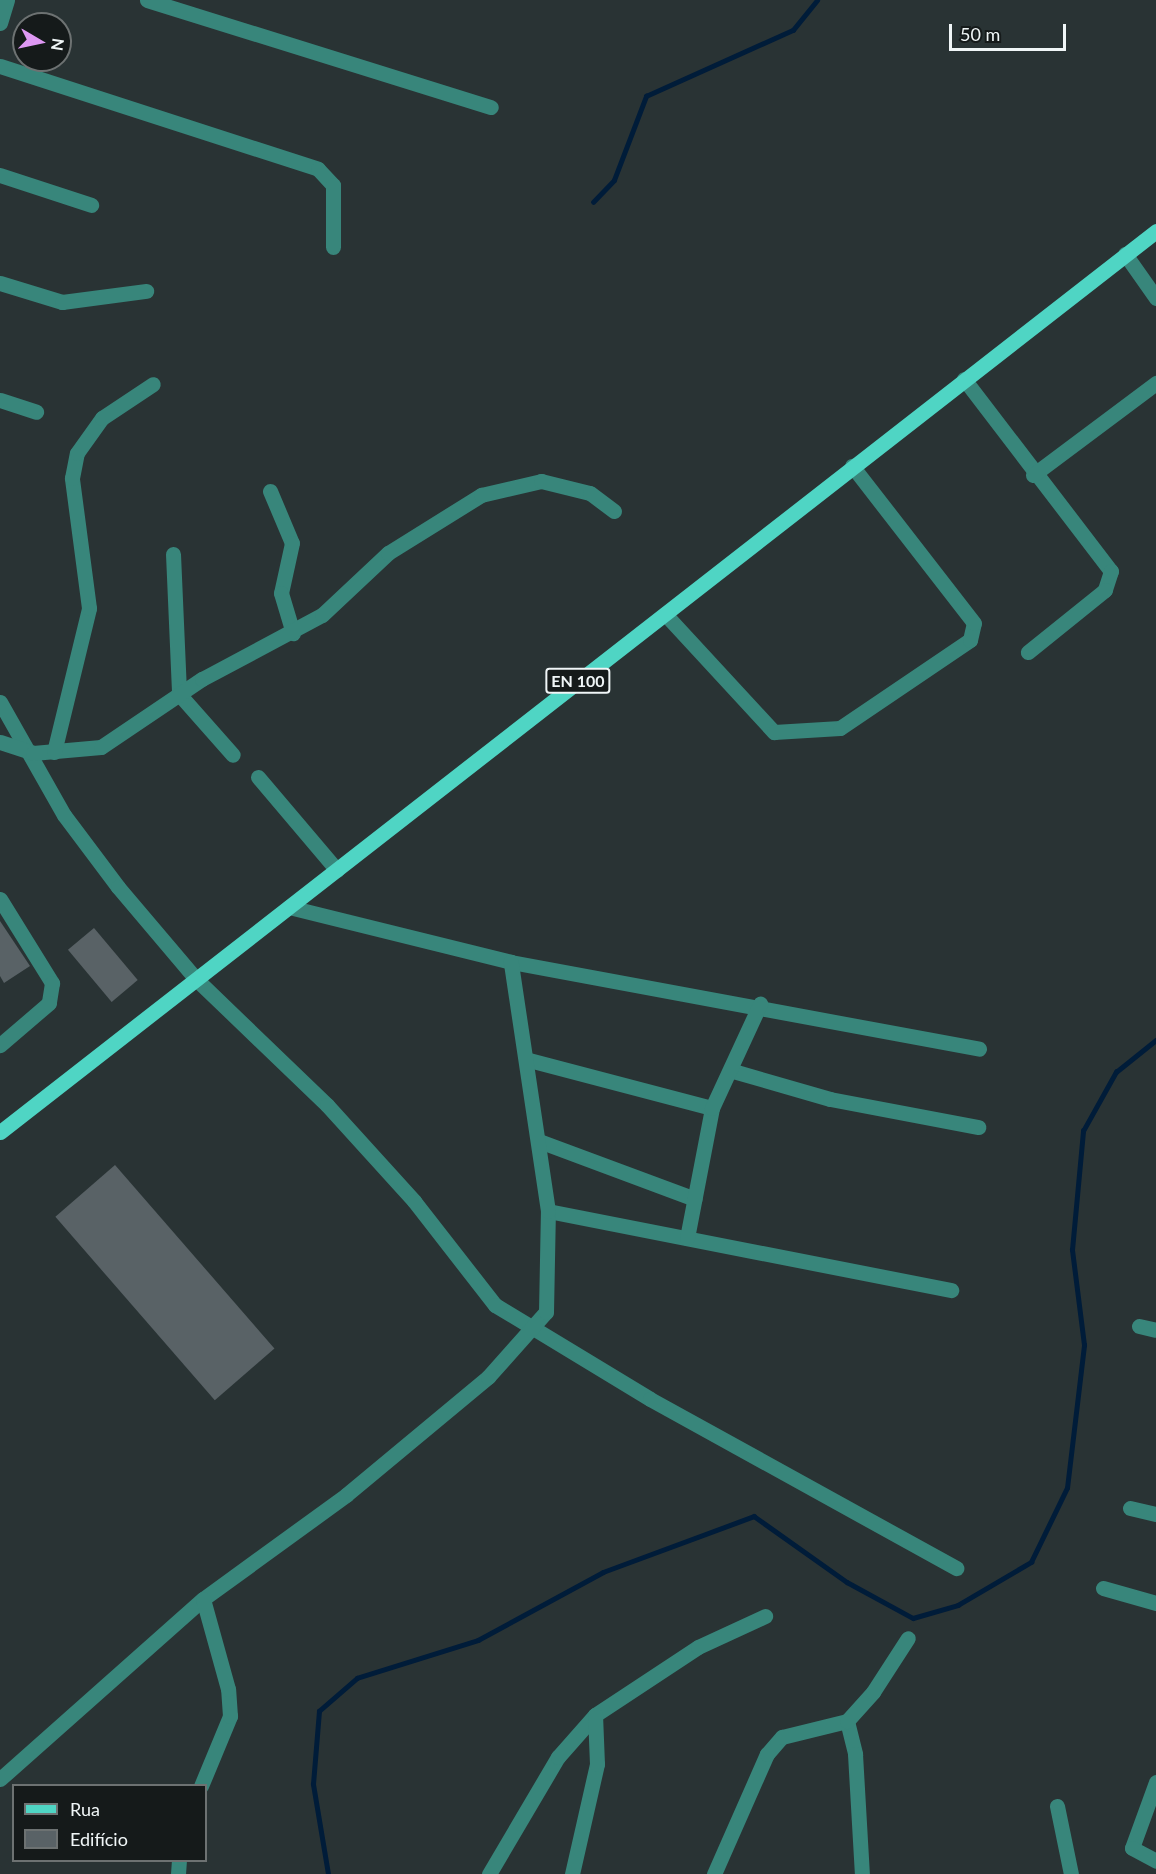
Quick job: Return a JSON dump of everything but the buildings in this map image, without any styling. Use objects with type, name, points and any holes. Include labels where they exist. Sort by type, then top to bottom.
[{"type":"main road","name":"EN 100","points":[[0,1132],[1156,231]]},
{"type":"street","points":[[0,23],[7,0]]},
{"type":"street","points":[[147,0],[491,107]]},
{"type":"street","points":[[0,66],[318,169],[333,184],[333,247]]},
{"type":"street","points":[[0,176],[91,205]]},
{"type":"street","points":[[1125,254],[1156,298]]},
{"type":"street","points":[[0,283],[63,302],[146,291]]},
{"type":"street","points":[[964,379],[1033,475],[1112,571],[1105,590],[1028,652]]},
{"type":"street","points":[[1033,475],[1156,383]]},
{"type":"street","points":[[54,752],[89,608],[72,478],[78,453],[102,418],[153,384]]},
{"type":"street","points":[[0,400],[36,412]]},
{"type":"street","points":[[664,614],[774,732],[840,728],[970,640],[974,623],[852,466]]},
{"type":"street","points":[[0,742],[33,753],[101,747],[179,694],[322,615],[388,553],[481,495],[541,481],[590,493],[614,511]]},
{"type":"street","points":[[270,491],[292,543],[281,593],[293,633]]},
{"type":"street","points":[[173,554],[179,694],[233,755]]},
{"type":"street","points":[[0,702],[33,753],[64,815],[196,979],[327,1105],[414,1201],[495,1305],[650,1400],[956,1568]]},
{"type":"street","points":[[258,777],[337,870]]},
{"type":"street","points":[[0,899],[52,983],[49,1003],[0,1045]]},
{"type":"street","points":[[289,907],[511,962],[760,1004],[979,1049]]},
{"type":"street","points":[[0,1779],[203,1599],[346,1495],[488,1377],[535,1329],[546,1312],[549,1288],[548,1211],[529,1060],[511,962]]},
{"type":"street","points":[[687,1238],[712,1108],[734,1071],[760,1004]]},
{"type":"street","points":[[529,1060],[712,1108]]},
{"type":"street","points":[[734,1071],[830,1099],[978,1127]]},
{"type":"street","points":[[539,1141],[694,1199]]},
{"type":"street","points":[[548,1211],[951,1290]]},
{"type":"street","points":[[1139,1326],[1156,1330]]},
{"type":"street","points":[[1130,1508],[1156,1514]]},
{"type":"street","points":[[1103,1588],[1156,1603]]},
{"type":"street","points":[[201,1784],[230,1716],[228,1689],[203,1599]]},
{"type":"street","points":[[489,1874],[558,1757],[595,1715],[698,1647],[765,1616]]},
{"type":"street","points":[[714,1874],[766,1754],[782,1737],[847,1721],[873,1692],[908,1638]]},
{"type":"street","points":[[572,1874],[597,1764],[595,1715]]},
{"type":"street","points":[[847,1721],[855,1754],[862,1874]]},
{"type":"street","points":[[1156,1782],[1132,1848],[1156,1860]]},
{"type":"street","points":[[1057,1806],[1071,1874]]},
{"type":"waterway","points":[[593,202],[614,180],[646,96],[793,30],[817,0]]},
{"type":"waterway","points":[[328,1874],[313,1784],[319,1711],[357,1678],[478,1640],[603,1572],[754,1516],[847,1582],[913,1618],[958,1605],[1031,1562],[1067,1488],[1084,1345],[1072,1250],[1083,1131],[1116,1072],[1156,1040]]}]
